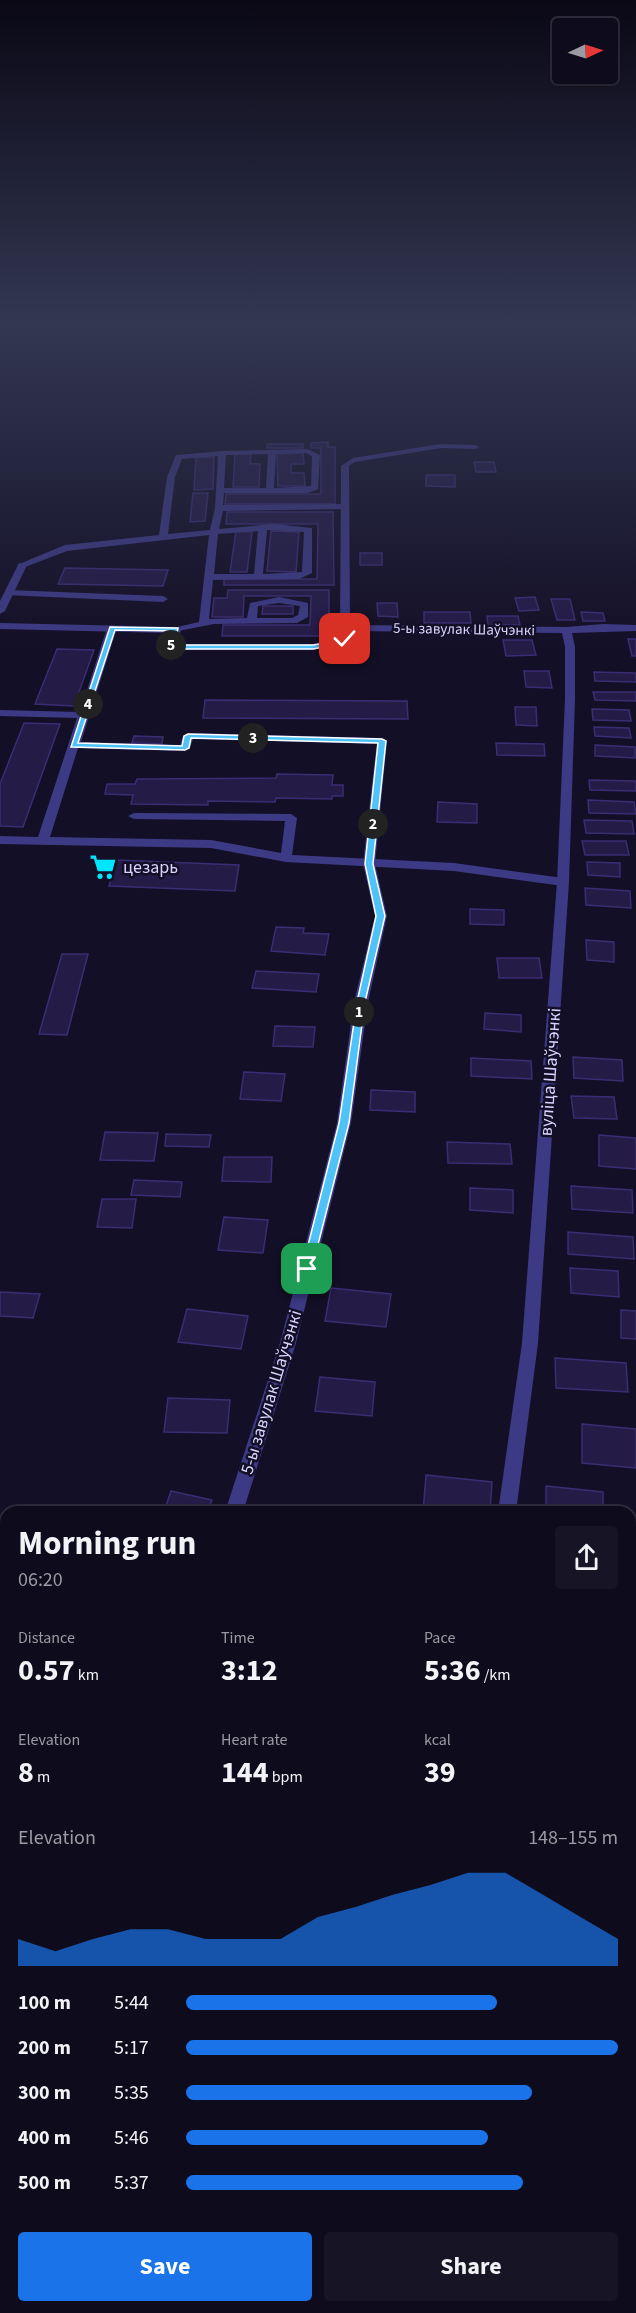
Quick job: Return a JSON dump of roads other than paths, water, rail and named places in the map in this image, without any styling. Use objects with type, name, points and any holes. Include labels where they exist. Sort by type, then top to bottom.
[{"type":"street","points":[[176,630],[171,647],[313,647],[345,639],[345,466],[353,460],[441,446],[475,447]]},
{"type":"street","points":[[163,538],[167,525],[170,471],[179,457],[222,453],[307,451],[316,454],[315,487],[308,490],[220,491]]},
{"type":"street","points":[[270,490],[272,452]]},
{"type":"street","points":[[204,624],[214,532],[219,508],[222,453]]},
{"type":"street","points":[[219,508],[345,507]]},
{"type":"street","points":[[258,576],[263,528]]},
{"type":"street","points":[[0,611],[22,565],[65,548],[263,528],[309,530],[307,573],[299,576],[210,577]]},
{"type":"street","points":[[8,593],[163,598]]},
{"type":"street","points":[[0,626],[176,630],[213,621],[252,621],[294,621],[303,617],[305,605],[298,601],[260,601],[253,605],[252,621]]},
{"type":"street","name":"5-ы завулак Шаўчэнкі","points":[[345,628],[566,630],[603,627],[636,628]]},
{"type":"street","points":[[42,841],[112,628]]},
{"type":"street","name":"вуліца Шаўчэнкі","points":[[508,1506],[531,1343],[563,882],[570,699],[570,647],[566,630]]},
{"type":"street","points":[[0,713],[85,715]]},
{"type":"street","name":"5-ы завулак Шаўчэнкі","points":[[74,745],[185,748],[188,736],[382,741],[369,864],[381,916],[361,1002],[344,1123],[288,1343],[236,1506]]},
{"type":"street","points":[[134,816],[291,818],[286,858]]},
{"type":"street","points":[[0,841],[211,844],[286,858],[454,867],[563,882]]},
{"type":"place","name":"цезарь","points":[[103,867]]}]
